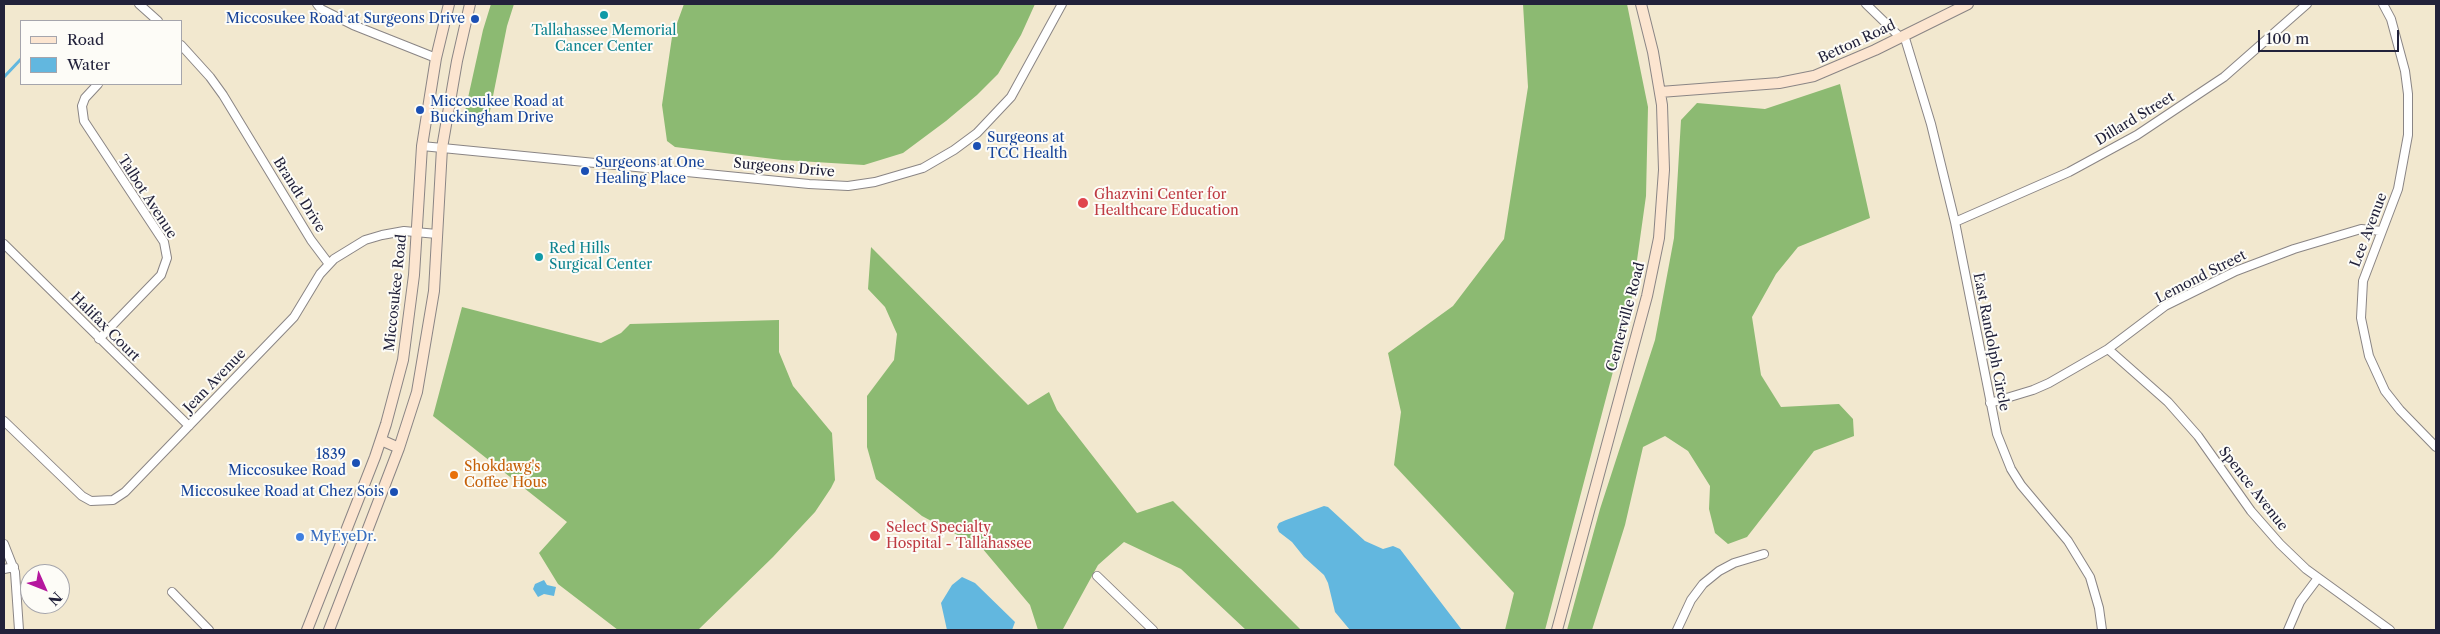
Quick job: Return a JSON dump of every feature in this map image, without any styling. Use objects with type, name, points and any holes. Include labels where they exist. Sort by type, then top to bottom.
[{"type":"street","points":[[139,4],[157,20]]},
{"type":"street","points":[[316,4],[321,9],[352,25],[436,58]]},
{"type":"street","name":"Miccosukee Road","points":[[307,630],[381,440],[395,393],[409,326],[422,146],[436,58],[449,4]]},
{"type":"street","points":[[328,630],[399,448],[410,416],[424,359],[434,291],[442,148],[457,61],[470,4]]},
{"type":"street","name":"Surgeons Drive","points":[[422,146],[808,184],[848,186],[875,182],[923,168],[954,150],[977,133],[1011,97],[1062,4]]},
{"type":"street","name":"Centerville Road","points":[[1557,630],[1655,262],[1662,208],[1664,170],[1660,92],[1641,4]]},
{"type":"street","points":[[1866,4],[1902,36]]},
{"type":"street","name":"Betton Road","points":[[1660,92],[1801,79],[1832,70],[1968,4]]},
{"type":"street","name":"Dillard Street","points":[[1955,222],[2070,172],[2137,135],[2224,77],[2307,4]]},
{"type":"street","name":"Lee Avenue","points":[[2383,4],[2391,19],[2405,71],[2408,120],[2405,160],[2398,189],[2368,264],[2361,300],[2362,318],[2369,356],[2385,391],[2400,410],[2436,447]]},
{"type":"street","name":"East Randolph Circle","points":[[1902,36],[1931,124],[1955,222],[1997,434],[2010,469],[2020,485],[2068,541],[2090,576],[2099,608],[2102,630]]},
{"type":"street","name":"Brandt Drive","points":[[182,46],[199,64],[223,95],[310,240],[329,264]]},
{"type":"street","name":"Talbot Avenue","points":[[97,85],[82,106],[84,122],[164,242],[167,258],[161,274],[99,340]]},
{"type":"street","name":"Lemond Street","points":[[1990,403],[2049,383],[2108,349],[2166,306],[2236,271],[2294,248],[2362,229],[2382,231]]},
{"type":"street","points":[[329,264],[365,240],[404,231],[438,234]]},
{"type":"street","name":"Halifax Court","points":[[4,244],[99,340],[189,426]]},
{"type":"street","name":"Jean Avenue","points":[[4,421],[82,496],[91,501],[104,502],[113,500],[125,492],[294,317],[313,284],[329,264]]},
{"type":"street","name":"Spence Avenue","points":[[2108,349],[2168,402],[2198,436],[2251,511],[2280,544],[2318,578],[2390,630]]},
{"type":"street","points":[[381,440],[399,448]]},
{"type":"street","points":[[4,544],[14,567],[19,630]]},
{"type":"street","points":[[1677,630],[1691,600],[1703,584],[1719,571],[1734,563],[1764,554]]},
{"type":"street","points":[[4,568],[14,567]]},
{"type":"street","points":[[1097,576],[1153,630]]},
{"type":"street","points":[[2288,630],[2300,602],[2318,578]]},
{"type":"street","points":[[172,592],[209,630]]},
{"type":"street","points":[[1138,630],[1145,623]]},
{"type":"green space","points":[[491,4],[514,4],[507,26],[488,121],[470,123],[464,116],[483,30]]},
{"type":"green space","points":[[684,4],[1035,4],[1021,35],[998,74],[977,95],[903,153],[864,165],[782,160],[675,147],[667,141],[662,105],[672,37]]},
{"type":"green space","points":[[1523,4],[1627,4],[1648,107],[1646,196],[1631,303],[1545,630],[1505,630],[1514,593],[1394,465],[1401,412],[1388,353],[1453,306],[1504,239],[1528,87]]},
{"type":"green space","points":[[1840,84],[1870,218],[1798,247],[1776,274],[1752,317],[1761,375],[1781,407],[1839,404],[1853,419],[1854,436],[1814,451],[1747,537],[1728,544],[1715,533],[1709,509],[1710,486],[1688,451],[1665,436],[1643,447],[1625,525],[1592,630],[1567,630],[1600,509],[1655,340],[1674,238],[1681,120],[1697,103],[1765,109]]},
{"type":"green space","points":[[871,247],[1028,405],[1049,392],[1057,410],[1137,513],[1173,501],[1301,630],[1246,630],[1181,569],[1124,542],[1098,565],[1063,629],[1038,630],[1030,605],[982,548],[922,516],[876,479],[867,447],[867,396],[894,360],[897,334],[885,307],[868,289]]},
{"type":"green space","points":[[462,307],[601,343],[621,333],[630,324],[779,320],[779,352],[793,386],[832,433],[835,480],[815,512],[773,557],[698,630],[618,630],[558,584],[539,553],[567,522],[433,416]]},
{"type":"water","points":[[1324,506],[1328,507],[1365,541],[1383,549],[1393,546],[1400,549],[1462,630],[1350,630],[1335,612],[1328,583],[1324,575],[1304,557],[1292,542],[1279,532],[1277,527],[1279,523]]},
{"type":"water","points":[[962,577],[975,583],[1015,622],[1012,630],[947,630],[941,603],[952,585]]},
{"type":"water","points":[[544,580],[547,585],[556,587],[554,596],[544,594],[538,597],[533,589],[535,584]]},
{"type":"waterway","points":[[4,77],[20,60]]},
{"type":"place","name":"Tallahassee Memorial Cancer Center","points":[[604,15]]},
{"type":"place","name":"Miccosukee Road at Surgeons Drive","points":[[475,19]]},
{"type":"place","name":"Miccosukee Road at Buckingham Drive","points":[[420,110]]},
{"type":"place","name":"Surgeons at TCC Health","points":[[977,146]]},
{"type":"place","name":"Surgeons at One Healing Place","points":[[585,171]]},
{"type":"place","name":"Ghazvini Center for Healthcare Education","points":[[1083,203]]},
{"type":"place","name":"Red Hills Surgical Center","points":[[539,257]]},
{"type":"place","name":"1839 Miccosukee Road","points":[[356,463]]},
{"type":"place","name":"Shokdawg's Coffee Hous","points":[[454,475]]},
{"type":"place","name":"Miccosukee Road at Chez Sois","points":[[394,492]]},
{"type":"place","name":"Select Specialty Hospital - Tallahassee","points":[[875,536]]},
{"type":"place","name":"MyEyeDr.","points":[[300,537]]}]
